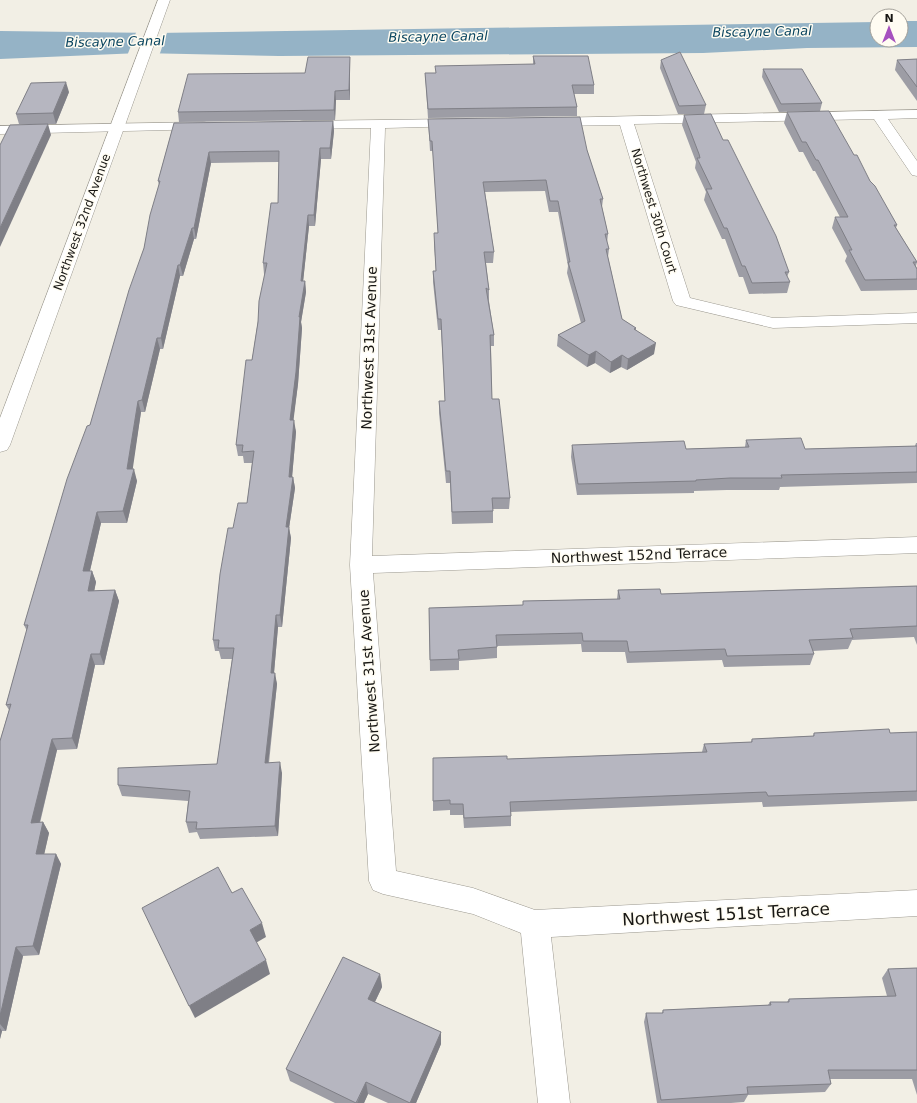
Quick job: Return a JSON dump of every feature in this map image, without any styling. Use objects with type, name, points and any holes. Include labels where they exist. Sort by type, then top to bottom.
[{"type":"street","name":"Northwest 32nd Avenue","points":[[0,445],[164,0]]},
{"type":"street","points":[[540,122],[917,114]]},
{"type":"street","points":[[878,115],[917,172]]},
{"type":"street","name":"Northwest 30th Court","points":[[626,121],[682,301],[773,322],[917,318]]},
{"type":"street","points":[[291,125],[471,123]]},
{"type":"street","name":"Northwest 31st Avenue","points":[[378,124],[361,565],[384,881],[473,901],[535,924]]},
{"type":"street","points":[[0,130],[220,126]]},
{"type":"street","name":"Northwest 152nd Terrace","points":[[361,565],[917,545]]},
{"type":"street","name":"Northwest 151st Terrace","points":[[535,924],[917,903]]},
{"type":"street","points":[[535,924],[554,1103]]},
{"type":"water","points":[[909,21],[917,21],[917,47],[909,47]]},
{"type":"water","name":"Biscayne Canal","points":[[869,22],[869,47],[807,48],[703,53],[279,56],[140,53],[0,59],[0,31],[156,33]]},
{"type":"pier","points":[[137,30],[168,30],[159,56],[127,56]]},
{"type":"building","points":[[680,52],[706,105],[679,106],[661,60]]},
{"type":"building","points":[[533,56],[588,56],[594,85],[572,85],[577,107],[428,109],[425,73],[436,73],[435,66],[535,64]]},
{"type":"building","points":[[308,57],[350,57],[349,90],[335,91],[334,110],[178,112],[188,74],[305,73]]},
{"type":"building","points":[[917,59],[917,87],[897,60]]},
{"type":"building","points":[[763,69],[802,69],[822,103],[781,104]]},
{"type":"building","points":[[66,82],[53,113],[16,114],[31,83]]},
{"type":"building","points":[[829,111],[854,155],[857,155],[870,181],[875,186],[897,225],[894,225],[917,262],[913,262],[917,269],[917,279],[865,280],[849,250],[852,250],[835,217],[848,217],[818,160],[816,160],[806,142],[802,142],[787,112]]},
{"type":"building","points":[[711,114],[723,140],[728,140],[776,236],[789,272],[785,272],[790,282],[752,283],[745,266],[742,266],[727,228],[724,228],[706,189],[712,189],[697,158],[700,158],[699,154],[684,115]]},
{"type":"building","points":[[580,117],[587,150],[603,199],[600,199],[608,234],[605,234],[609,249],[606,249],[622,319],[636,328],[634,329],[656,343],[628,359],[622,355],[611,362],[596,351],[589,355],[558,335],[585,321],[568,262],[570,262],[558,201],[550,201],[546,180],[483,182],[494,252],[484,252],[489,290],[486,288],[494,335],[490,335],[492,399],[499,399],[510,498],[492,498],[493,511],[452,512],[450,471],[446,471],[439,401],[445,401],[441,319],[438,319],[433,271],[436,271],[434,233],[438,233],[432,141],[430,141],[428,119]]},
{"type":"building","points":[[333,121],[330,148],[320,148],[314,215],[308,215],[301,281],[305,281],[299,317],[296,372],[290,420],[294,420],[289,477],[293,477],[286,527],[289,527],[280,615],[276,615],[271,673],[275,673],[265,763],[280,762],[275,826],[196,829],[197,822],[186,822],[190,791],[118,785],[118,768],[217,764],[234,648],[218,648],[219,640],[213,640],[220,574],[228,528],[233,528],[238,503],[247,503],[254,451],[242,452],[243,445],[236,445],[246,360],[252,360],[258,322],[259,301],[267,263],[263,263],[271,203],[278,203],[279,151],[209,152],[194,228],[192,228],[180,265],[178,265],[161,338],[157,338],[142,400],[138,401],[127,469],[134,469],[123,511],[97,512],[83,571],[92,571],[88,591],[115,590],[100,654],[91,654],[72,738],[52,739],[31,823],[43,822],[36,854],[56,854],[33,946],[16,947],[0,1016],[0,741],[11,704],[6,705],[28,625],[24,625],[67,479],[87,426],[90,425],[129,290],[144,248],[150,215],[160,181],[158,181],[174,123]]},
{"type":"building","points":[[48,124],[0,228],[0,145],[10,125]]},
{"type":"building","points":[[801,438],[805,449],[917,446],[917,472],[781,475],[782,478],[730,478],[696,481],[578,484],[572,445],[684,441],[686,449],[749,447],[746,440]]},
{"type":"building","points":[[917,586],[917,626],[850,629],[853,638],[809,640],[814,654],[727,656],[725,649],[629,652],[627,641],[583,641],[582,633],[496,635],[497,647],[458,650],[459,659],[430,660],[429,608],[523,605],[523,601],[620,599],[618,590],[660,589],[661,594]]},
{"type":"building","points":[[889,729],[890,733],[917,732],[917,791],[768,796],[766,792],[510,802],[511,816],[464,818],[463,804],[450,804],[450,800],[433,801],[433,758],[507,756],[507,759],[707,752],[704,744],[752,742],[752,739],[814,736],[814,733]]},
{"type":"building","points":[[218,867],[232,893],[242,888],[262,923],[250,930],[266,960],[189,1006],[142,908]]},
{"type":"building","points":[[343,957],[380,974],[368,999],[441,1032],[410,1103],[366,1082],[356,1103],[286,1069]]},
{"type":"building","points":[[917,968],[917,1070],[828,1070],[831,1084],[747,1087],[748,1094],[661,1100],[646,1013],[663,1013],[663,1010],[771,1005],[770,1002],[789,1002],[789,999],[896,996],[888,969]]}]
